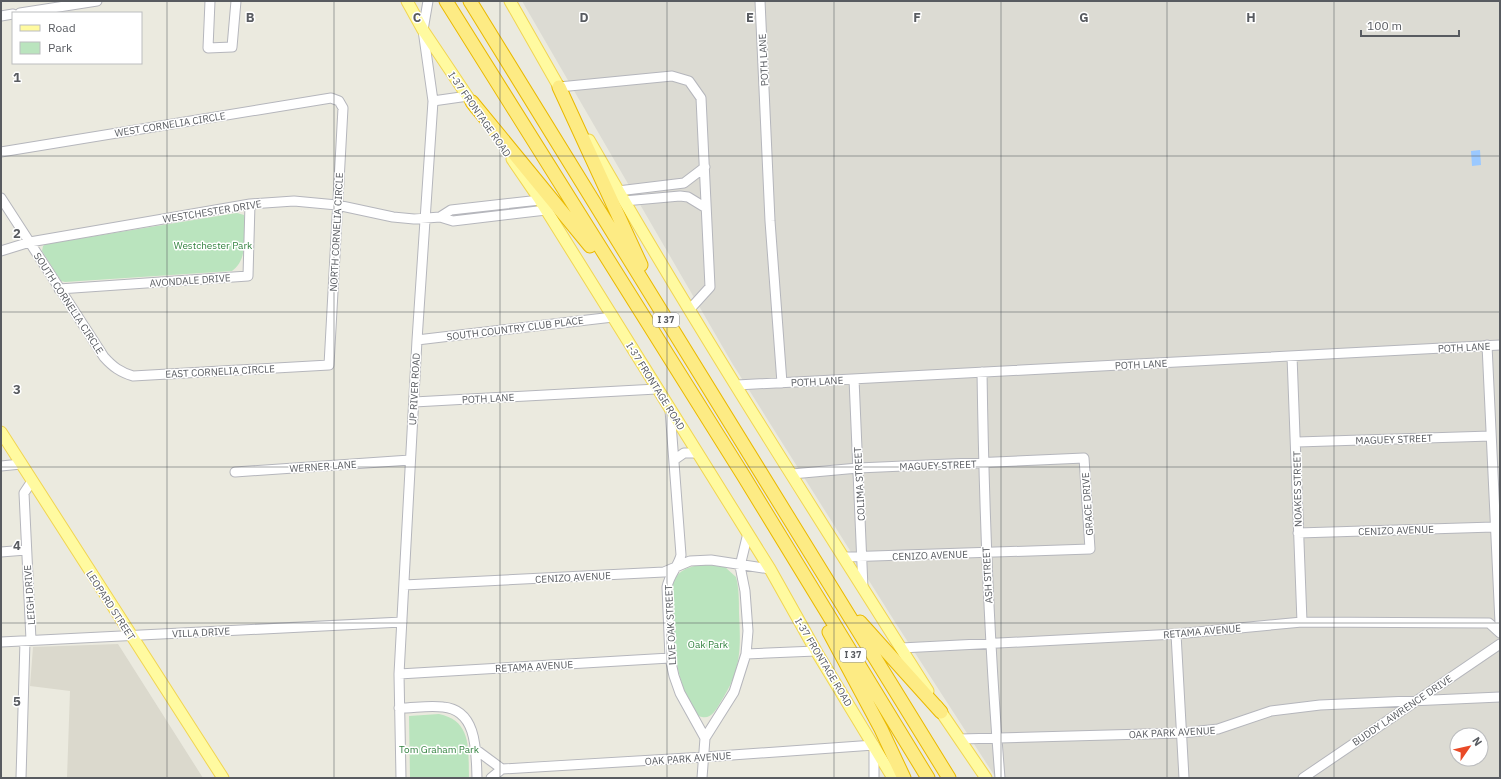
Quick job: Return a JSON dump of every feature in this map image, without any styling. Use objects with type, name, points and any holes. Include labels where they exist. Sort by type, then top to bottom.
[{"type":"highway","name":"I 37","points":[[446,1],[778,533],[928,778]]},
{"type":"highway","name":"I 37","points":[[470,1],[949,778]]},
{"type":"highway","points":[[559,87],[641,265],[652,296]]},
{"type":"highway","points":[[470,99],[624,287]]},
{"type":"highway","points":[[778,533],[788,560],[846,663],[904,778]]},
{"type":"highway","points":[[836,595],[941,712]]},
{"type":"main road","name":"I-37 FRONTAGE ROAD","points":[[407,1],[423,30],[540,200],[613,316],[770,569],[816,651],[890,773]]},
{"type":"main road","points":[[510,1],[621,196],[736,385],[842,557],[941,712],[986,778]]},
{"type":"main road","name":"LEOPARD STREET","points":[[1,432],[223,778]]},
{"type":"street","points":[[26,12],[97,1]]},
{"type":"street","points":[[210,1],[208,48],[232,47],[236,1]]},
{"type":"street","name":"UP RIVER ROAD","points":[[401,778],[399,674],[417,340],[433,100],[423,30],[428,1]]},
{"type":"street","name":"POTH LANE","points":[[760,1],[770,221],[782,383]]},
{"type":"street","points":[[1,16],[12,14]]},
{"type":"street","points":[[559,87],[672,76],[689,81],[701,98],[710,288],[690,309]]},
{"type":"street","name":"WEST CORNELIA CIRCLE","points":[[1,152],[332,98],[339,101]]},
{"type":"street","points":[[433,100],[470,99]]},
{"type":"street","name":"NORTH CORNELIA CIRCLE","points":[[329,365],[343,108],[339,101]]},
{"type":"street","points":[[621,196],[689,180],[705,167]]},
{"type":"street","points":[[669,185],[670,195]]},
{"type":"street","points":[[621,196],[670,195],[688,197],[706,208]]},
{"type":"street","name":"SOUTH CORNELIA CIRCLE","points":[[1,198],[104,357],[113,366]]},
{"type":"street","points":[[440,217],[451,210],[540,200]]},
{"type":"street","name":"WESTCHESTER DRIVE","points":[[1,251],[30,242],[250,204],[294,201],[337,205],[393,218],[440,217]]},
{"type":"street","name":"AVONDALE DRIVE","points":[[60,289],[248,276],[250,204]]},
{"type":"street","points":[[440,217],[452,221],[546,210]]},
{"type":"street","name":"SOUTH COUNTRY CLUB PLACE","points":[[417,340],[613,316]]},
{"type":"street","points":[[1487,345],[1494,527],[1500,623]]},
{"type":"street","name":"POTH LANE","points":[[736,385],[1500,345]]},
{"type":"street","name":"NOAKES STREET","points":[[1292,356],[1297,442],[1298,533],[1302,622]]},
{"type":"street","name":"EAST CORNELIA CIRCLE","points":[[113,366],[133,376],[329,365]]},
{"type":"street","name":"ASH STREET","points":[[982,372],[985,553],[1000,778]]},
{"type":"street","name":"COLIMA STREET","points":[[854,379],[863,558],[863,588]]},
{"type":"street","name":"POTH LANE","points":[[414,402],[657,389]]},
{"type":"street","name":"LIVE OAK STREET","points":[[670,410],[681,555],[668,579],[667,587],[670,658],[680,693],[705,738]]},
{"type":"street","name":"MAGUEY STREET","points":[[1297,442],[1491,436]]},
{"type":"street","points":[[674,460],[684,453],[698,453]]},
{"type":"street","name":"MAGUEY STREET","points":[[792,474],[858,468],[1084,458]]},
{"type":"street","name":"GRACE DRIVE","points":[[1084,458],[1090,549]]},
{"type":"street","name":"WERNER LANE","points":[[235,472],[410,460]]},
{"type":"street","points":[[1,466],[21,464]]},
{"type":"street","name":"LEIGH DRIVE","points":[[21,778],[28,640],[24,493],[32,481]]},
{"type":"street","name":"CENIZO AVENUE","points":[[1298,533],[1494,527]]},
{"type":"street","points":[[702,778],[705,738],[734,692],[746,654],[748,631],[745,591],[740,566],[748,533]]},
{"type":"street","name":"CENIZO AVENUE","points":[[842,557],[863,558],[1090,549]]},
{"type":"street","points":[[1,552],[26,550]]},
{"type":"street","name":"CENIZO AVENUE","points":[[404,585],[664,572],[690,561],[711,560],[740,566],[770,569]]},
{"type":"street","name":"VILLA DRIVE","points":[[1,642],[402,622]]},
{"type":"street","name":"RETAMA AVENUE","points":[[901,648],[1176,634],[1302,622],[1489,623],[1500,632]]},
{"type":"street","points":[[1176,634],[1184,778]]},
{"type":"street","name":"BUDDY LAWRENCE DRIVE","points":[[1303,778],[1500,644]]},
{"type":"street","points":[[746,654],[816,651]]},
{"type":"street","name":"RETAMA AVENUE","points":[[399,674],[670,658]]},
{"type":"street","name":"OAK PARK AVENUE","points":[[960,739],[1182,733],[1218,729],[1271,710],[1320,705],[1500,697]]},
{"type":"street","points":[[399,708],[444,707],[456,711],[467,721],[473,731],[477,778]]},
{"type":"street","points":[[874,745],[874,776]]},
{"type":"street","name":"OAK PARK AVENUE","points":[[502,769],[874,745]]},
{"type":"street","points":[[475,749],[502,769],[491,778]]},
{"type":"street","points":[[874,776],[882,769],[890,773]]},
{"type":"shaded area","points":[[522,1],[1500,1],[1500,778],[996,778],[895,622],[732,363]]},
{"type":"shaded area","points":[[118,644],[203,778],[67,778],[70,691],[30,686],[33,647]]},
{"type":"green space","name":"Westchester Park","points":[[237,213],[244,215],[245,240],[241,261],[232,271],[65,282],[61,281],[42,251],[43,246],[46,244]]},
{"type":"green space","name":"Oak Park","points":[[704,564],[725,567],[736,577],[739,595],[740,639],[736,670],[727,692],[715,711],[708,717],[700,716],[696,713],[685,692],[680,678],[675,648],[672,587],[676,577],[684,570],[693,566]]},
{"type":"green space","name":"Tom Graham Park","points":[[439,714],[458,723],[463,730],[468,748],[469,778],[410,778],[409,716]]},
{"type":"water","points":[[1480,150],[1481,165],[1472,166],[1471,151]]}]
